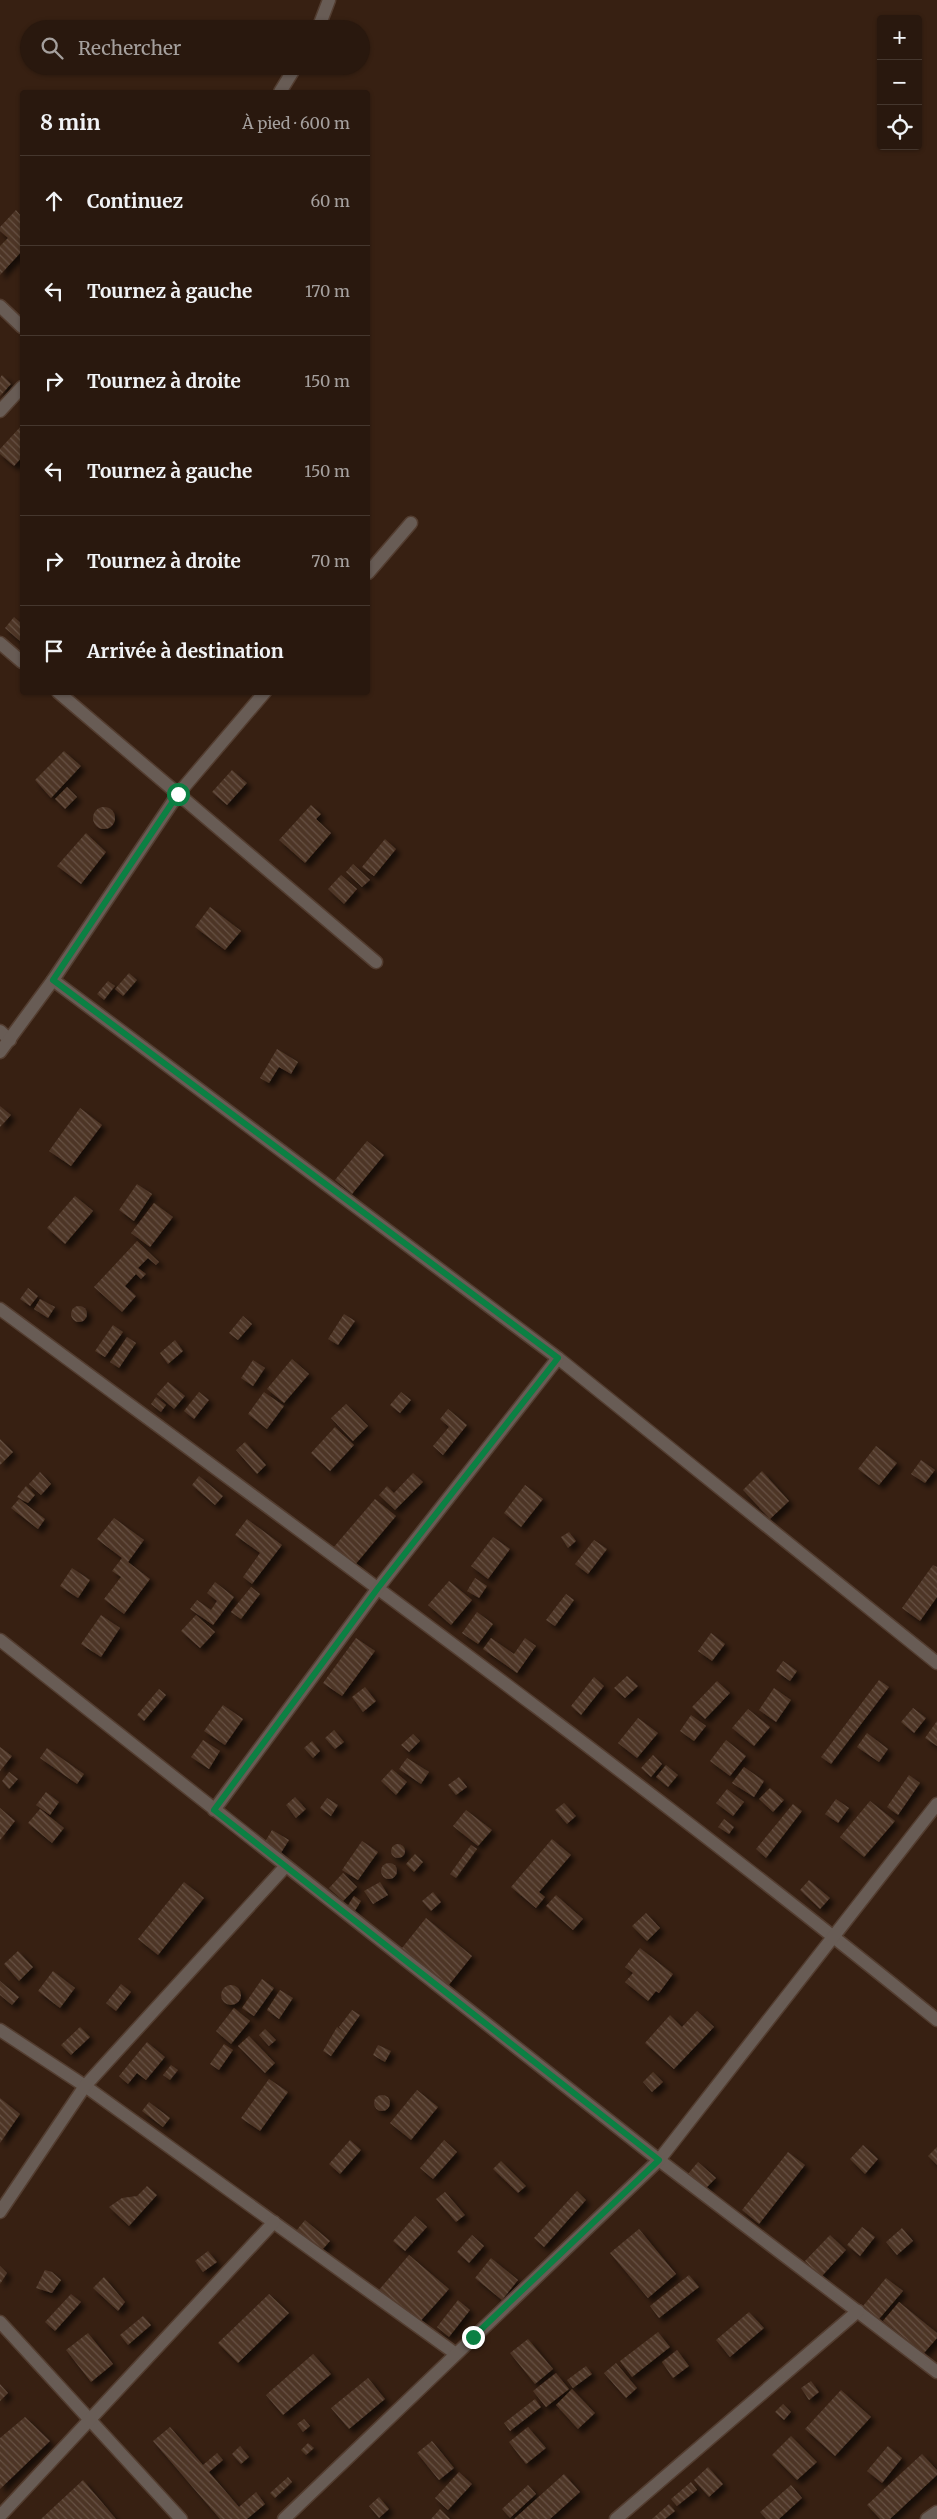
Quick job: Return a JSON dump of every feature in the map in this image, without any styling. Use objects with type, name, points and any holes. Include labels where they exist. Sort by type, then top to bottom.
[{"type":"street","points":[[321,20],[329,0]]},
{"type":"street","points":[[281,90],[290,75]]},
{"type":"street","points":[[0,306],[20,325]]},
{"type":"street","points":[[0,411],[20,389]]},
{"type":"street","points":[[370,571],[411,523]]},
{"type":"street","points":[[0,643],[20,660]]},
{"type":"street","points":[[62,695],[376,962]]},
{"type":"street","points":[[0,1052],[53,980],[178,794],[262,695]]},
{"type":"street","points":[[53,980],[558,1358],[937,1663]]},
{"type":"street","points":[[0,1031],[10,1040]]},
{"type":"street","points":[[0,1309],[378,1588],[833,1936],[937,2020]]},
{"type":"street","points":[[214,1810],[378,1588],[558,1358]]},
{"type":"street","points":[[0,1640],[285,1867],[659,2160],[937,2372]]},
{"type":"street","points":[[284,2519],[659,2160],[937,1804]]},
{"type":"street","points":[[0,2212],[85,2086],[285,1867]]},
{"type":"street","points":[[0,2030],[85,2086],[456,2354]]},
{"type":"street","points":[[0,2516],[274,2222]]},
{"type":"street","points":[[616,2519],[858,2311]]},
{"type":"street","points":[[0,2322],[181,2519]]},
{"type":"street","points":[[927,2519],[937,2512]]},
{"type":"building","points":[[16,210],[20,215],[20,253],[0,275],[0,246],[8,238],[0,231],[0,227]]},
{"type":"building","points":[[2,375],[11,384],[0,396],[0,378]]},
{"type":"building","points":[[20,427],[20,459],[14,466],[0,454],[0,449]]},
{"type":"building","points":[[14,617],[20,622],[20,641],[5,628]]},
{"type":"building","points":[[64,751],[81,766],[51,798],[35,780]]},
{"type":"building","points":[[232,770],[247,783],[227,805],[212,792]]},
{"type":"building","points":[[67,787],[77,797],[65,809],[55,799]]},
{"type":"building","points":[[311,805],[321,814],[316,819],[331,833],[305,863],[279,840]]},
{"type":"building","points":[[104,807],[112,810],[115,818],[112,826],[104,829],[96,826],[93,818],[96,810]]},
{"type":"building","points":[[86,833],[106,852],[81,884],[57,866]]},
{"type":"building","points":[[385,839],[396,849],[374,876],[362,867]]},
{"type":"building","points":[[353,864],[370,880],[362,887],[346,872]]},
{"type":"building","points":[[341,875],[357,889],[344,904],[328,889]]},
{"type":"building","points":[[210,907],[241,931],[225,950],[195,927]]},
{"type":"building","points":[[129,973],[137,980],[123,996],[115,989]]},
{"type":"building","points":[[108,981],[115,986],[104,1000],[97,994]]},
{"type":"building","points":[[277,1049],[298,1062],[291,1074],[279,1067],[269,1083],[260,1078]]},
{"type":"building","points":[[0,1106],[11,1115],[0,1127]]},
{"type":"building","points":[[80,1108],[102,1125],[71,1166],[49,1151]]},
{"type":"building","points":[[367,1141],[384,1155],[352,1194],[335,1180]]},
{"type":"building","points":[[137,1184],[152,1194],[134,1221],[119,1210]]},
{"type":"building","points":[[75,1196],[93,1211],[65,1244],[47,1228]]},
{"type":"building","points":[[154,1203],[173,1217],[150,1247],[131,1233]]},
{"type":"building","points":[[137,1241],[159,1262],[156,1265],[148,1258],[138,1268],[146,1274],[141,1279],[136,1274],[125,1286],[136,1296],[122,1312],[94,1287]]},
{"type":"building","points":[[28,1288],[38,1296],[30,1306],[20,1299]]},
{"type":"building","points":[[40,1299],[55,1307],[48,1318],[34,1309]]},
{"type":"building","points":[[79,1306],[87,1314],[79,1322],[71,1314]]},
{"type":"building","points":[[344,1314],[355,1321],[338,1345],[328,1339]]},
{"type":"building","points":[[243,1316],[252,1324],[238,1340],[229,1333]]},
{"type":"building","points":[[113,1325],[123,1332],[105,1357],[95,1351]]},
{"type":"building","points":[[127,1337],[136,1343],[119,1368],[110,1362]]},
{"type":"building","points":[[175,1340],[183,1351],[168,1364],[160,1353]]},
{"type":"building","points":[[292,1359],[309,1374],[284,1403],[267,1389]]},
{"type":"building","points":[[253,1360],[265,1368],[253,1386],[241,1378]]},
{"type":"building","points":[[168,1382],[185,1396],[174,1409],[157,1394]]},
{"type":"building","points":[[199,1392],[209,1400],[194,1419],[184,1411]]},
{"type":"building","points":[[264,1392],[284,1406],[267,1429],[248,1414]]},
{"type":"building","points":[[401,1392],[411,1400],[400,1413],[390,1405]]},
{"type":"building","points":[[156,1397],[166,1405],[161,1412],[151,1404]]},
{"type":"building","points":[[346,1404],[368,1426],[353,1441],[331,1418]]},
{"type":"building","points":[[448,1409],[467,1425],[443,1455],[433,1446],[449,1427],[440,1419]]},
{"type":"building","points":[[335,1427],[354,1445],[330,1471],[311,1453]]},
{"type":"building","points":[[0,1439],[13,1452],[0,1465]]},
{"type":"building","points":[[245,1442],[266,1465],[257,1474],[236,1450]]},
{"type":"building","points":[[876,1446],[897,1463],[879,1485],[858,1469]]},
{"type":"building","points":[[921,1460],[935,1470],[925,1483],[911,1474]]},
{"type":"building","points":[[762,1471],[789,1501],[770,1519],[743,1490]]},
{"type":"building","points":[[40,1472],[51,1484],[41,1495],[29,1484]]},
{"type":"building","points":[[413,1473],[423,1482],[395,1510],[379,1495],[387,1486],[394,1493]]},
{"type":"building","points":[[199,1476],[223,1496],[215,1505],[192,1485]]},
{"type":"building","points":[[525,1485],[543,1499],[521,1527],[504,1513]]},
{"type":"building","points":[[26,1486],[35,1495],[28,1503],[17,1497]]},
{"type":"building","points":[[19,1499],[45,1519],[38,1529],[11,1508]]},
{"type":"building","points":[[375,1499],[396,1516],[354,1566],[333,1548]]},
{"type":"building","points":[[114,1518],[144,1540],[128,1562],[150,1579],[124,1614],[104,1599],[121,1577],[112,1571],[122,1558],[97,1539]]},
{"type":"building","points":[[247,1519],[282,1545],[252,1584],[243,1577],[260,1553],[235,1535]]},
{"type":"building","points":[[569,1532],[576,1541],[568,1548],[561,1537]]},
{"type":"building","points":[[493,1537],[510,1549],[488,1579],[471,1566]]},
{"type":"building","points":[[594,1540],[607,1549],[588,1574],[575,1564]]},
{"type":"building","points":[[933,1565],[937,1567],[937,1597],[920,1621],[902,1608]]},
{"type":"building","points":[[72,1568],[90,1580],[78,1598],[60,1586]]},
{"type":"building","points":[[475,1578],[487,1586],[479,1598],[467,1591]]},
{"type":"building","points":[[449,1581],[472,1600],[451,1625],[428,1605]]},
{"type":"building","points":[[215,1582],[234,1597],[213,1625],[190,1609],[197,1600],[211,1610],[217,1601],[207,1593]]},
{"type":"building","points":[[251,1587],[260,1594],[241,1619],[231,1612]]},
{"type":"building","points":[[566,1594],[574,1600],[555,1626],[546,1620]]},
{"type":"building","points":[[477,1612],[493,1624],[478,1644],[462,1633]]},
{"type":"building","points":[[101,1615],[120,1628],[101,1657],[81,1644]]},
{"type":"building","points":[[196,1615],[215,1632],[200,1648],[181,1631]]},
{"type":"building","points":[[711,1633],[725,1644],[712,1661],[698,1651]]},
{"type":"building","points":[[356,1638],[375,1651],[342,1696],[323,1683]]},
{"type":"building","points":[[491,1638],[514,1654],[525,1638],[536,1646],[517,1673],[483,1649]]},
{"type":"building","points":[[783,1661],[797,1671],[790,1681],[776,1671]]},
{"type":"building","points":[[627,1676],[638,1686],[625,1698],[614,1688]]},
{"type":"building","points":[[594,1677],[604,1686],[581,1715],[571,1706]]},
{"type":"building","points":[[879,1680],[889,1687],[831,1764],[821,1757]]},
{"type":"building","points":[[717,1681],[730,1693],[705,1719],[692,1707]]},
{"type":"building","points":[[365,1687],[376,1701],[363,1712],[352,1697]]},
{"type":"building","points":[[774,1688],[791,1700],[776,1722],[759,1710]]},
{"type":"building","points":[[159,1689],[166,1695],[144,1721],[137,1715]]},
{"type":"building","points":[[223,1705],[243,1719],[225,1745],[204,1731]]},
{"type":"building","points":[[913,1708],[926,1718],[914,1733],[901,1722]]},
{"type":"building","points":[[748,1709],[770,1727],[754,1746],[732,1728]]},
{"type":"building","points":[[691,1715],[706,1726],[694,1741],[680,1731]]},
{"type":"building","points":[[638,1718],[658,1733],[637,1758],[618,1743]]},
{"type":"building","points":[[937,1721],[937,1746],[925,1738]]},
{"type":"building","points":[[334,1730],[344,1742],[335,1749],[325,1738]]},
{"type":"building","points":[[867,1733],[888,1749],[879,1762],[857,1747]]},
{"type":"building","points":[[413,1734],[420,1741],[409,1752],[401,1745]]},
{"type":"building","points":[[203,1740],[220,1751],[209,1769],[191,1757]]},
{"type":"building","points":[[726,1740],[746,1756],[730,1776],[710,1761]]},
{"type":"building","points":[[312,1741],[320,1751],[313,1758],[304,1748]]},
{"type":"building","points":[[0,1747],[12,1756],[0,1771]]},
{"type":"building","points":[[47,1748],[84,1774],[77,1784],[40,1758]]},
{"type":"building","points":[[653,1755],[662,1764],[651,1777],[641,1768]]},
{"type":"building","points":[[407,1758],[429,1772],[421,1784],[399,1769]]},
{"type":"building","points":[[666,1765],[678,1775],[668,1787],[656,1777]]},
{"type":"building","points":[[744,1767],[764,1781],[754,1797],[732,1783]]},
{"type":"building","points":[[392,1769],[407,1782],[396,1795],[381,1781]]},
{"type":"building","points":[[9,1772],[18,1779],[9,1789],[2,1781]]},
{"type":"building","points":[[909,1775],[920,1783],[898,1815],[887,1807]]},
{"type":"building","points":[[459,1777],[467,1787],[456,1795],[448,1785]]},
{"type":"building","points":[[770,1788],[784,1800],[773,1812],[759,1799]]},
{"type":"building","points":[[727,1789],[744,1802],[733,1816],[716,1803]]},
{"type":"building","points":[[46,1792],[59,1802],[50,1815],[36,1805]]},
{"type":"building","points":[[295,1797],[306,1809],[296,1818],[286,1805]]},
{"type":"building","points":[[327,1798],[338,1805],[331,1816],[320,1808]]},
{"type":"building","points":[[836,1799],[849,1808],[838,1823],[825,1814]]},
{"type":"building","points":[[870,1801],[895,1821],[864,1857],[840,1837]]},
{"type":"building","points":[[564,1803],[576,1816],[567,1824],[555,1810]]},
{"type":"building","points":[[793,1804],[802,1811],[766,1858],[756,1849]]},
{"type":"building","points":[[0,1808],[15,1821],[0,1840]]},
{"type":"building","points":[[40,1809],[64,1828],[52,1843],[28,1823]]},
{"type":"building","points":[[466,1810],[492,1830],[478,1846],[453,1826]]},
{"type":"building","points":[[724,1819],[734,1827],[729,1834],[718,1827]]},
{"type":"building","points":[[272,1830],[289,1840],[279,1856],[263,1845]]},
{"type":"building","points":[[552,1839],[571,1855],[539,1892],[545,1897],[536,1908],[511,1887]]},
{"type":"building","points":[[362,1841],[378,1852],[358,1880],[342,1870]]},
{"type":"building","points":[[395,1844],[401,1844],[405,1851],[401,1858],[395,1858],[391,1854],[391,1848]]},
{"type":"building","points":[[471,1845],[477,1849],[456,1878],[450,1874]]},
{"type":"building","points":[[415,1854],[423,1862],[414,1872],[406,1864]]},
{"type":"building","points":[[386,1863],[392,1863],[397,1868],[395,1877],[386,1879],[381,1874],[381,1868]]},
{"type":"building","points":[[343,1873],[357,1887],[343,1901],[329,1888]]},
{"type":"building","points":[[809,1880],[830,1898],[820,1909],[800,1890]]},
{"type":"building","points":[[184,1882],[204,1898],[158,1955],[138,1939]]},
{"type":"building","points":[[380,1882],[388,1895],[373,1904],[364,1891]]},
{"type":"building","points":[[433,1892],[441,1902],[431,1911],[422,1901]]},
{"type":"building","points":[[556,1895],[583,1919],[573,1930],[546,1906]]},
{"type":"building","points":[[354,1896],[361,1901],[353,1914],[345,1910]]},
{"type":"building","points":[[646,1913],[660,1928],[647,1941],[632,1926]]},
{"type":"building","points":[[426,1918],[472,1956],[448,1986],[402,1948]]},
{"type":"building","points":[[640,1948],[673,1974],[659,1993],[656,1991],[648,2001],[625,1982],[633,1973],[625,1967]]},
{"type":"building","points":[[18,1951],[33,1967],[19,1981],[4,1964]]},
{"type":"building","points":[[53,1971],[75,1988],[60,2008],[38,1991]]},
{"type":"building","points":[[262,1979],[274,1988],[254,2016],[242,2008]]},
{"type":"building","points":[[0,1981],[19,1997],[12,2005],[0,1995]]},
{"type":"building","points":[[121,1984],[131,1992],[116,2011],[106,2003]]},
{"type":"building","points":[[231,1985],[238,1988],[241,1995],[238,2002],[231,2005],[224,2002],[221,1995],[224,1988]]},
{"type":"building","points":[[280,1990],[293,1998],[279,2019],[267,2010]]},
{"type":"building","points":[[234,2008],[250,2021],[231,2044],[216,2031]]},
{"type":"building","points":[[352,2010],[360,2015],[331,2056],[323,2051],[337,2027],[345,2033],[339,2027]]},
{"type":"building","points":[[697,2011],[714,2027],[674,2069],[645,2043],[670,2015],[682,2027]]},
{"type":"building","points":[[80,2027],[90,2037],[71,2055],[61,2045]]},
{"type":"building","points":[[265,2029],[276,2040],[269,2046],[259,2035]]},
{"type":"building","points":[[249,2036],[275,2063],[265,2073],[238,2046]]},
{"type":"building","points":[[147,2042],[165,2057],[146,2080],[137,2073],[128,2084],[119,2076]]},
{"type":"building","points":[[224,2044],[233,2050],[219,2070],[210,2064]]},
{"type":"building","points":[[378,2045],[391,2051],[385,2062],[373,2055]]},
{"type":"building","points":[[171,2065],[178,2070],[170,2080],[163,2075]]},
{"type":"building","points":[[653,2072],[663,2082],[652,2092],[643,2082]]},
{"type":"building","points":[[269,2079],[288,2092],[260,2131],[241,2118]]},
{"type":"building","points":[[417,2090],[438,2107],[411,2140],[390,2123]]},
{"type":"building","points":[[379,2095],[385,2095],[390,2100],[388,2109],[379,2111],[374,2106],[374,2100]]},
{"type":"building","points":[[0,2098],[20,2114],[0,2143]]},
{"type":"building","points":[[149,2102],[170,2118],[163,2127],[142,2111]]},
{"type":"building","points":[[350,2140],[361,2150],[340,2174],[329,2164]]},
{"type":"building","points":[[444,2140],[457,2152],[433,2179],[420,2168]]},
{"type":"building","points":[[863,2145],[878,2159],[865,2174],[850,2159]]},
{"type":"building","points":[[937,2147],[937,2165],[928,2156]]},
{"type":"building","points":[[788,2152],[805,2165],[759,2224],[742,2210]]},
{"type":"building","points":[[501,2161],[526,2186],[518,2193],[493,2169]]},
{"type":"building","points":[[698,2162],[716,2178],[705,2189],[688,2174]]},
{"type":"building","points":[[147,2186],[157,2195],[129,2226],[109,2207],[122,2198],[137,2196]]},
{"type":"building","points":[[577,2191],[586,2200],[544,2247],[534,2238]]},
{"type":"building","points":[[445,2192],[465,2215],[456,2222],[436,2199]]},
{"type":"building","points":[[415,2216],[427,2227],[405,2251],[393,2241]]},
{"type":"building","points":[[305,2220],[330,2241],[321,2251],[296,2231]]},
{"type":"building","points":[[862,2227],[875,2237],[860,2256],[847,2245]]},
{"type":"building","points":[[902,2228],[913,2241],[897,2255],[886,2242]]},
{"type":"building","points":[[639,2229],[676,2274],[648,2298],[610,2253]]},
{"type":"building","points":[[472,2235],[484,2246],[469,2263],[457,2252]]},
{"type":"building","points":[[830,2235],[846,2250],[821,2277],[805,2261]]},
{"type":"building","points":[[208,2251],[217,2262],[203,2272],[195,2261]]},
{"type":"building","points":[[409,2255],[449,2289],[417,2325],[378,2291]]},
{"type":"building","points":[[491,2258],[518,2280],[502,2300],[475,2278]]},
{"type":"building","points":[[0,2266],[7,2273],[0,2284]]},
{"type":"building","points":[[45,2270],[52,2272],[61,2280],[52,2293],[36,2288]]},
{"type":"building","points":[[689,2275],[699,2287],[659,2318],[650,2306]]},
{"type":"building","points":[[104,2277],[125,2302],[118,2311],[93,2288]]},
{"type":"building","points":[[886,2278],[903,2291],[879,2319],[863,2306]]},
{"type":"building","points":[[71,2294],[81,2302],[55,2331],[45,2322]]},
{"type":"building","points":[[269,2294],[289,2313],[238,2363],[218,2343]]},
{"type":"building","points":[[458,2300],[470,2310],[449,2337],[437,2327]]},
{"type":"building","points":[[899,2302],[937,2333],[937,2338],[924,2353],[883,2321]]},
{"type":"building","points":[[749,2312],[764,2328],[730,2357],[716,2340]]},
{"type":"building","points":[[143,2316],[151,2325],[128,2345],[120,2335]]},
{"type":"building","points":[[658,2332],[670,2347],[632,2377],[620,2361]]},
{"type":"building","points":[[88,2333],[113,2364],[91,2382],[66,2350]]},
{"type":"building","points":[[528,2339],[553,2369],[535,2384],[510,2353]]},
{"type":"building","points":[[677,2350],[689,2366],[673,2378],[662,2362]]},
{"type":"building","points":[[313,2354],[331,2374],[283,2415],[266,2395]]},
{"type":"building","points":[[616,2363],[637,2388],[626,2398],[604,2373]]},
{"type":"building","points":[[586,2366],[592,2374],[573,2388],[567,2380]]},
{"type":"building","points":[[556,2373],[569,2389],[546,2407],[533,2391]]},
{"type":"building","points":[[368,2378],[385,2399],[349,2429],[331,2408]]},
{"type":"building","points":[[811,2381],[819,2392],[809,2400],[801,2388]]},
{"type":"building","points":[[0,2384],[8,2393],[0,2401]]},
{"type":"building","points":[[572,2389],[595,2413],[578,2429],[556,2405]]},
{"type":"building","points":[[841,2390],[871,2417],[835,2456],[805,2429]]},
{"type":"building","points":[[535,2399],[541,2407],[510,2431],[504,2423]]},
{"type":"building","points":[[783,2404],[791,2412],[784,2420],[775,2412]]},
{"type":"building","points":[[25,2417],[50,2441],[0,2489],[0,2438]]},
{"type":"building","points":[[304,2419],[310,2426],[303,2432],[297,2424]]},
{"type":"building","points":[[170,2427],[203,2465],[217,2453],[223,2460],[209,2472],[239,2507],[256,2492],[265,2504],[247,2519],[220,2519],[153,2441]]},
{"type":"building","points":[[528,2427],[546,2448],[526,2464],[509,2442]]},
{"type":"building","points":[[791,2436],[817,2462],[797,2480],[772,2455]]},
{"type":"building","points":[[432,2441],[454,2468],[439,2480],[417,2453]]},
{"type":"building","points":[[308,2443],[314,2448],[306,2455],[301,2450]]},
{"type":"building","points":[[240,2446],[249,2457],[241,2464],[232,2454]]},
{"type":"building","points":[[888,2446],[902,2458],[882,2483],[867,2471]]},
{"type":"building","points":[[922,2454],[937,2470],[937,2475],[890,2519],[880,2519],[867,2505]]},
{"type":"building","points":[[708,2467],[723,2484],[709,2497],[694,2480]]},
{"type":"building","points":[[459,2472],[472,2484],[448,2510],[435,2498]]},
{"type":"building","points":[[564,2474],[580,2492],[550,2519],[514,2519]]},
{"type":"building","points":[[288,2477],[292,2482],[275,2498],[270,2493]]},
{"type":"building","points":[[83,2480],[116,2519],[41,2519]]},
{"type":"building","points":[[691,2482],[697,2490],[677,2506],[671,2499]]},
{"type":"building","points":[[528,2485],[536,2494],[510,2518],[502,2509]]},
{"type":"building","points":[[791,2485],[802,2498],[779,2519],[766,2519],[760,2512]]},
{"type":"building","points":[[379,2497],[389,2509],[379,2518],[369,2506]]},
{"type":"building","points":[[669,2504],[675,2511],[665,2519],[652,2519]]},
{"type":"building","points":[[440,2509],[450,2519],[431,2519]]},
{"type":"route","points":[[178,794],[53,980],[558,1358],[378,1588],[214,1810],[659,2160],[473,2337]]}]
